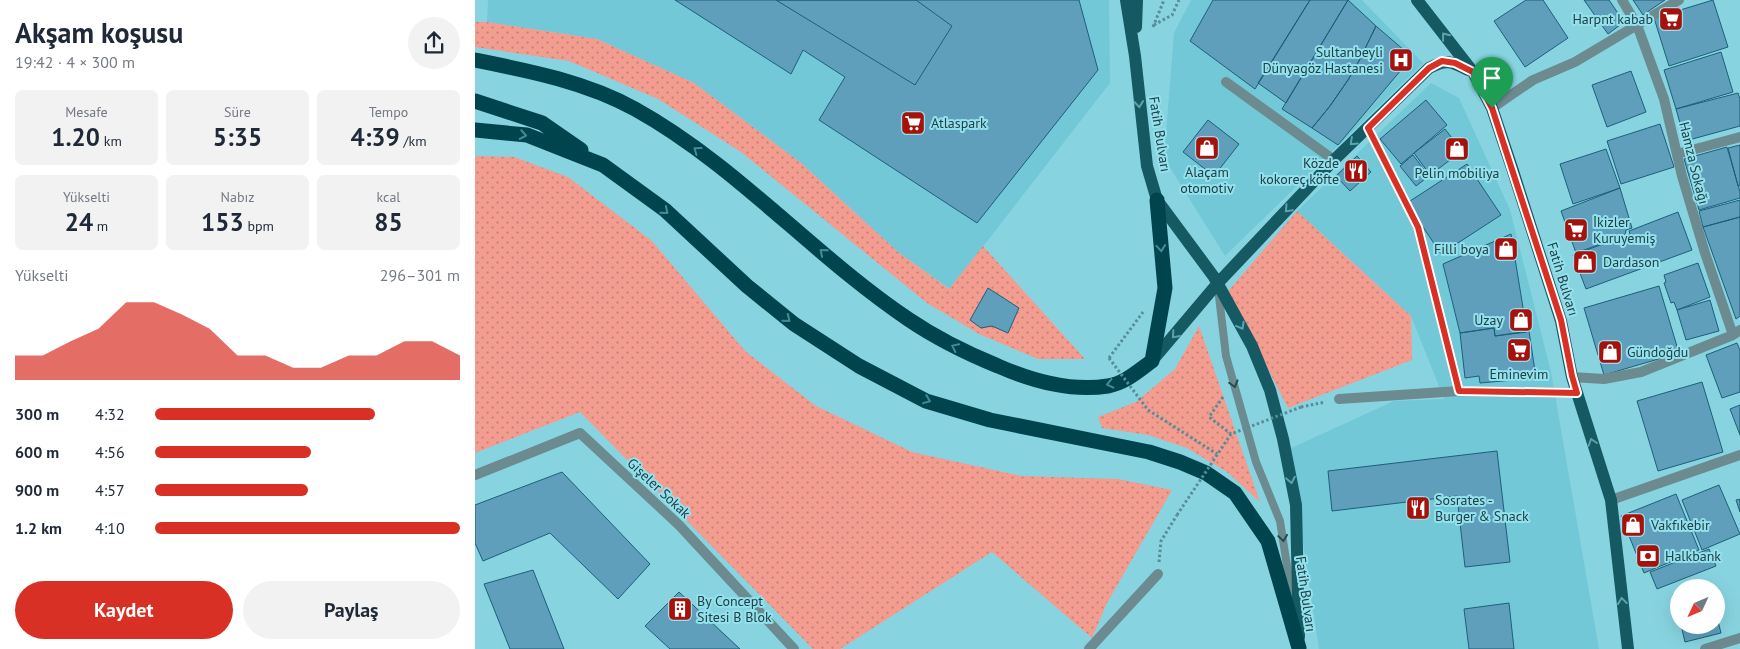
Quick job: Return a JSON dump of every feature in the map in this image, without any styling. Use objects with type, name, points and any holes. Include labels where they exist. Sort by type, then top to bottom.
[{"type":"highway","points":[[475,60],[508,66],[569,82],[601,94],[643,114],[721,168],[907,319],[935,337],[974,356],[1011,372],[1049,384],[1085,387],[1109,386],[1129,378],[1152,361],[1165,288],[1157,200]]},
{"type":"highway","points":[[475,66],[508,66]]},
{"type":"highway","points":[[475,101],[542,123],[665,210],[747,286],[794,324],[859,366],[926,401],[990,420],[1149,452],[1206,473],[1235,493],[1253,516],[1268,541],[1299,648]]},
{"type":"highway","points":[[475,130],[527,135],[603,165]]},
{"type":"main road","name":"Fatih Bulvarı","points":[[1126,0],[1135,56],[1147,166],[1157,200],[1217,284],[1253,346],[1270,390],[1283,439],[1296,505],[1299,648]]},
{"type":"main road","points":[[1135,56],[1137,0]]},
{"type":"main road","name":"Fatih Bulvarı","points":[[1417,0],[1473,72],[1492,108],[1561,320],[1572,376],[1611,500],[1628,649]]},
{"type":"main road","points":[[1152,361],[1217,284],[1334,160],[1429,68],[1442,61],[1455,63],[1473,72]]},
{"type":"street","name":"Hamza Sokağı","points":[[1622,0],[1637,25],[1664,99],[1677,154],[1703,245],[1737,333]]},
{"type":"street","points":[[1492,108],[1533,80],[1575,62],[1679,0]]},
{"type":"street","points":[[1226,82],[1334,160]]},
{"type":"street","points":[[1368,128],[1418,227],[1459,391]]},
{"type":"street","points":[[1677,154],[1740,137]]},
{"type":"street","points":[[1572,376],[1604,379],[1641,372],[1737,333]]},
{"type":"street","points":[[1339,400],[1459,391],[1577,393]]},
{"type":"street","name":"Gişeler Sokak","points":[[475,475],[580,433],[679,525],[794,649]]},
{"type":"street","points":[[1611,500],[1740,455]]},
{"type":"street","points":[[1089,649],[1158,574]]},
{"type":"street","points":[[1705,649],[1740,638]]},
{"type":"lane","name":"Fatih Bulvarı","points":[[1217,284],[1226,356],[1256,462],[1280,521],[1299,648]]},
{"type":"path","points":[[1154,26],[1172,15],[1179,0]]},
{"type":"path","points":[[1138,320],[1109,358],[1148,410],[1217,454]]},
{"type":"path","points":[[1227,391],[1209,417],[1231,434]]},
{"type":"path","points":[[1158,574],[1161,541],[1231,434],[1301,407],[1339,400]]},
{"type":"shaded area","name":"Atlaspark","points":[[488,0],[1109,0],[1110,83],[950,289],[898,252],[801,163],[694,83],[597,39],[487,22]]},
{"type":"shaded area","points":[[1191,0],[1362,0],[1423,63],[1225,256],[1164,158],[1174,33]]},
{"type":"shaded area","points":[[475,22],[487,22],[597,39],[694,83],[801,163],[898,252],[949,289],[983,246],[1085,359],[1038,359],[979,334],[927,303],[741,152],[658,99],[569,61],[475,47]]},
{"type":"shaded area","points":[[1431,83],[1459,98],[1510,210],[1551,372],[1599,649],[1319,649],[1289,449],[1394,401],[1444,399],[1411,316],[1297,211]]},
{"type":"shaded area","points":[[475,156],[514,157],[568,177],[652,241],[745,351],[816,406],[912,452],[1021,476],[1118,479],[1172,490],[1107,603],[1092,638],[992,552],[840,649],[813,649],[580,412],[475,453]]},
{"type":"shaded area","points":[[1297,211],[1411,316],[1412,360],[1288,408],[1228,291]]},
{"type":"shaded area","points":[[1199,326],[1260,502],[1227,472],[1187,448],[1148,435],[1102,428],[1098,417],[1136,402],[1175,369]]},
{"type":"building","points":[[675,0],[1079,0],[1098,70],[977,223],[819,120],[845,77],[803,50],[791,74]]},
{"type":"building","points":[[776,0],[916,0],[952,26],[915,85]]},
{"type":"building","points":[[1213,0],[1310,0],[1255,89],[1190,41]]},
{"type":"building","points":[[1310,0],[1348,0],[1286,103],[1258,83]]},
{"type":"building","points":[[1348,0],[1376,26],[1348,80],[1312,128],[1282,109]]},
{"type":"building","points":[[1526,0],[1543,0],[1568,38],[1525,67],[1494,21]]},
{"type":"building","points":[[1584,0],[1609,0],[1624,22],[1608,34]]},
{"type":"building","points":[[1633,0],[1665,0],[1643,15]]},
{"type":"building","points":[[1713,0],[1728,47],[1669,66],[1654,18]]},
{"type":"building","points":[[1376,26],[1412,57],[1338,145],[1312,128],[1348,80]]},
{"type":"building","points":[[1721,52],[1733,92],[1676,109],[1664,70]]},
{"type":"building","points":[[1631,71],[1646,112],[1607,127],[1592,85]]},
{"type":"building","points":[[1738,93],[1740,99],[1740,126],[1685,141],[1676,109]]},
{"type":"building","points":[[1426,100],[1447,125],[1401,164],[1380,139]]},
{"type":"building","points":[[1208,120],[1239,144],[1214,176],[1183,152]]},
{"type":"building","points":[[1660,124],[1674,167],[1621,184],[1607,141]]},
{"type":"building","points":[[1445,129],[1462,151],[1430,175],[1414,153]]},
{"type":"building","points":[[1740,145],[1740,186],[1738,186],[1728,148]]},
{"type":"building","points":[[1727,147],[1740,198],[1699,210],[1684,159]]},
{"type":"building","points":[[1606,149],[1620,188],[1573,204],[1560,164]]},
{"type":"building","points":[[1413,155],[1429,176],[1416,186],[1400,166]]},
{"type":"building","points":[[1357,156],[1371,172],[1350,191],[1336,176]]},
{"type":"building","points":[[1467,164],[1501,215],[1441,254],[1407,203]]},
{"type":"building","points":[[1620,188],[1632,228],[1626,230],[1625,235],[1576,253],[1561,211]]},
{"type":"building","points":[[1740,200],[1740,217],[1703,227],[1699,211]]},
{"type":"building","points":[[1678,212],[1692,250],[1586,289],[1573,255],[1630,234],[1629,231]]},
{"type":"building","points":[[1740,217],[1740,316],[1736,319],[1703,227]]},
{"type":"building","points":[[1511,234],[1527,332],[1495,336],[1494,328],[1460,333],[1443,264]]},
{"type":"building","points":[[1698,263],[1710,297],[1677,310],[1674,302],[1671,303],[1664,283],[1666,282],[1664,275]]},
{"type":"building","points":[[1659,286],[1679,353],[1604,375],[1584,308]]},
{"type":"building","points":[[988,288],[1019,308],[1008,333],[992,326],[981,328],[970,320]]},
{"type":"building","points":[[1710,300],[1719,331],[1686,340],[1677,310]]},
{"type":"building","points":[[1494,328],[1495,336],[1529,331],[1536,378],[1480,383],[1479,376],[1465,378],[1460,333]]},
{"type":"building","points":[[1737,343],[1740,350],[1740,392],[1722,398],[1706,355]]},
{"type":"building","points":[[1702,382],[1723,452],[1658,471],[1637,401]]},
{"type":"building","points":[[1740,405],[1740,435],[1730,409]]},
{"type":"building","points":[[1497,451],[1510,562],[1465,567],[1457,496],[1332,511],[1328,471]]},
{"type":"building","points":[[562,472],[650,564],[618,599],[550,533],[483,561],[475,543],[475,505]]},
{"type":"building","points":[[1719,485],[1740,534],[1702,550],[1682,500]]},
{"type":"building","points":[[1676,494],[1699,550],[1644,573],[1621,516]]},
{"type":"building","points":[[1740,499],[1740,512],[1736,500]]},
{"type":"building","points":[[1709,549],[1716,566],[1683,579],[1670,579],[1670,584],[1657,589],[1650,572]]},
{"type":"building","points":[[533,570],[564,649],[510,649],[484,584]]},
{"type":"building","name":"By Concept Sitesi B Blok","points":[[679,592],[740,649],[670,649],[645,626]]},
{"type":"building","points":[[1509,603],[1514,649],[1469,649],[1464,609]]},
{"type":"building","points":[[1683,634],[1717,634],[1685,642]]},
{"type":"place","name":"Harpnt kabab","points":[[1671,19]]},
{"type":"place","name":"Sultanbeyli Dünyagöz Hastanesi","points":[[1401,60]]},
{"type":"place","name":"Atlaspark","points":[[913,123]]},
{"type":"place","name":"Alaçam otomotiv","points":[[1207,148]]},
{"type":"place","name":"Pelin mobiliya","points":[[1457,149]]},
{"type":"place","name":"Közde kokoreç köfte","points":[[1356,171]]},
{"type":"place","name":"İkizler Kuruyemiş","points":[[1576,230]]},
{"type":"place","name":"Filli boya","points":[[1506,249]]},
{"type":"place","name":"Dardason","points":[[1585,262]]},
{"type":"place","name":"Uzay","points":[[1521,320]]},
{"type":"place","name":"Eminevim","points":[[1519,350]]},
{"type":"place","name":"Gündoğdu","points":[[1610,352]]},
{"type":"place","name":"Sosrates - Burger & Snack","points":[[1418,508]]},
{"type":"place","name":"Vakfıkebir","points":[[1633,525]]},
{"type":"place","name":"Halkbank","points":[[1648,556]]},
{"type":"place","name":"By Concept Sitesi B Blok","points":[[680,609]]},
{"type":"route","points":[[1442,61],[1455,63],[1473,72],[1492,108],[1561,320],[1577,393],[1459,391],[1418,227],[1368,128],[1429,68],[1442,61]]}]
